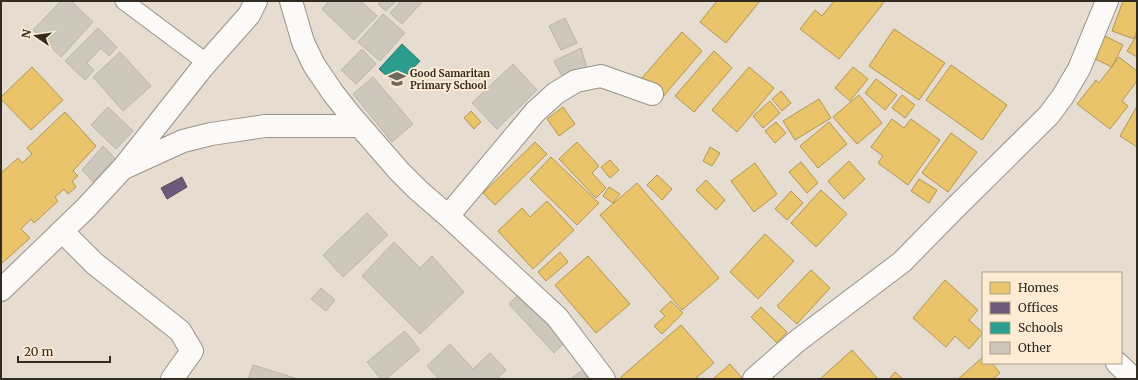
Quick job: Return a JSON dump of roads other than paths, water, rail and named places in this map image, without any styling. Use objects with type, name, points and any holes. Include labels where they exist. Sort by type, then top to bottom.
[{"type":"street","points":[[1,290],[86,208],[123,168],[164,114],[206,63],[249,15],[256,1]]},
{"type":"street","points":[[291,1],[303,42],[314,65],[333,93],[360,126],[403,176],[557,318],[604,379]]},
{"type":"street","points":[[754,379],[796,342],[902,262],[1049,115],[1063,96],[1079,69],[1107,1]]},
{"type":"street","points":[[448,216],[535,112],[556,92],[576,81],[601,76],[652,94]]},
{"type":"street","points":[[123,168],[183,141],[211,134],[265,126],[360,126]]},
{"type":"street","points":[[62,231],[95,264],[180,331],[192,351],[172,379]]},
{"type":"street","points":[[1118,364],[1134,379]]},
{"type":"lane","points":[[124,1],[206,63]]},
{"type":"place","name":"Good Samaritan Primary School","points":[[397,79]]}]
